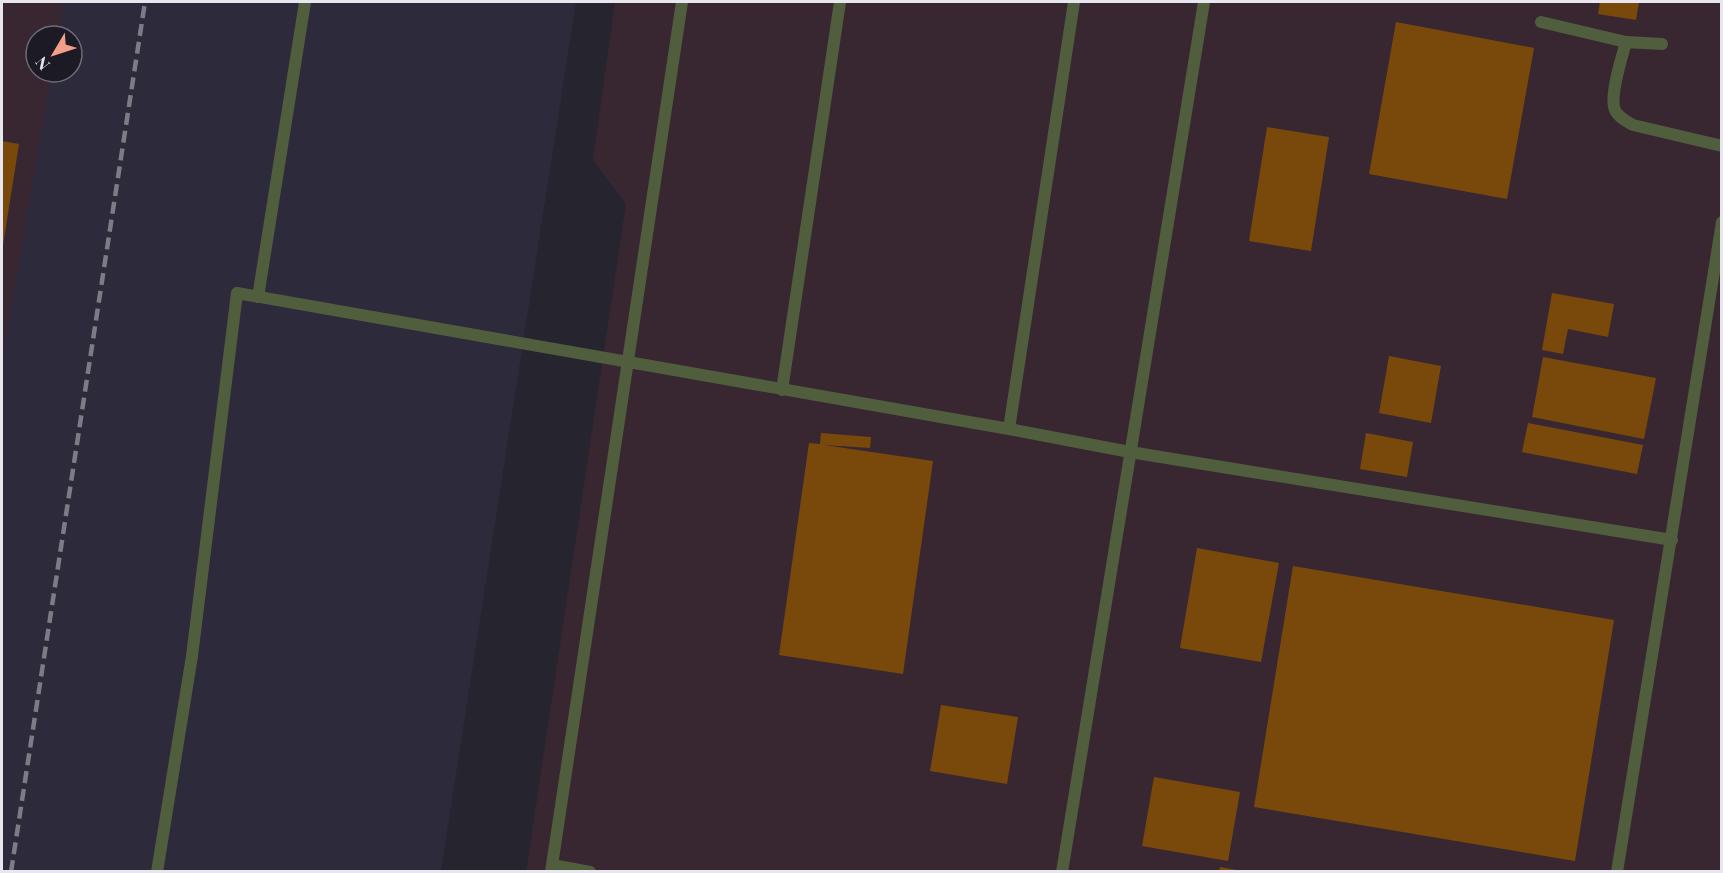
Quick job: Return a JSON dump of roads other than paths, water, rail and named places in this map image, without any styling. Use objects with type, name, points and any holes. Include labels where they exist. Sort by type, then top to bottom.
[{"type":"lane","points":[[258,297],[305,2]]},
{"type":"lane","points":[[590,872],[552,868],[682,2]]},
{"type":"lane","points":[[782,390],[840,2]]},
{"type":"lane","points":[[1009,429],[1074,2]]},
{"type":"lane","points":[[1062,872],[1204,2]]},
{"type":"lane","points":[[1541,22],[1626,42],[1662,45]]},
{"type":"lane","points":[[1626,42],[1612,100],[1622,120],[1633,125],[1722,146]]},
{"type":"lane","points":[[1617,872],[1722,222]]},
{"type":"lane","points":[[157,872],[192,656],[237,293],[1130,452],[1672,540]]},
{"type":"railway","points":[[11,872],[145,2]]}]
